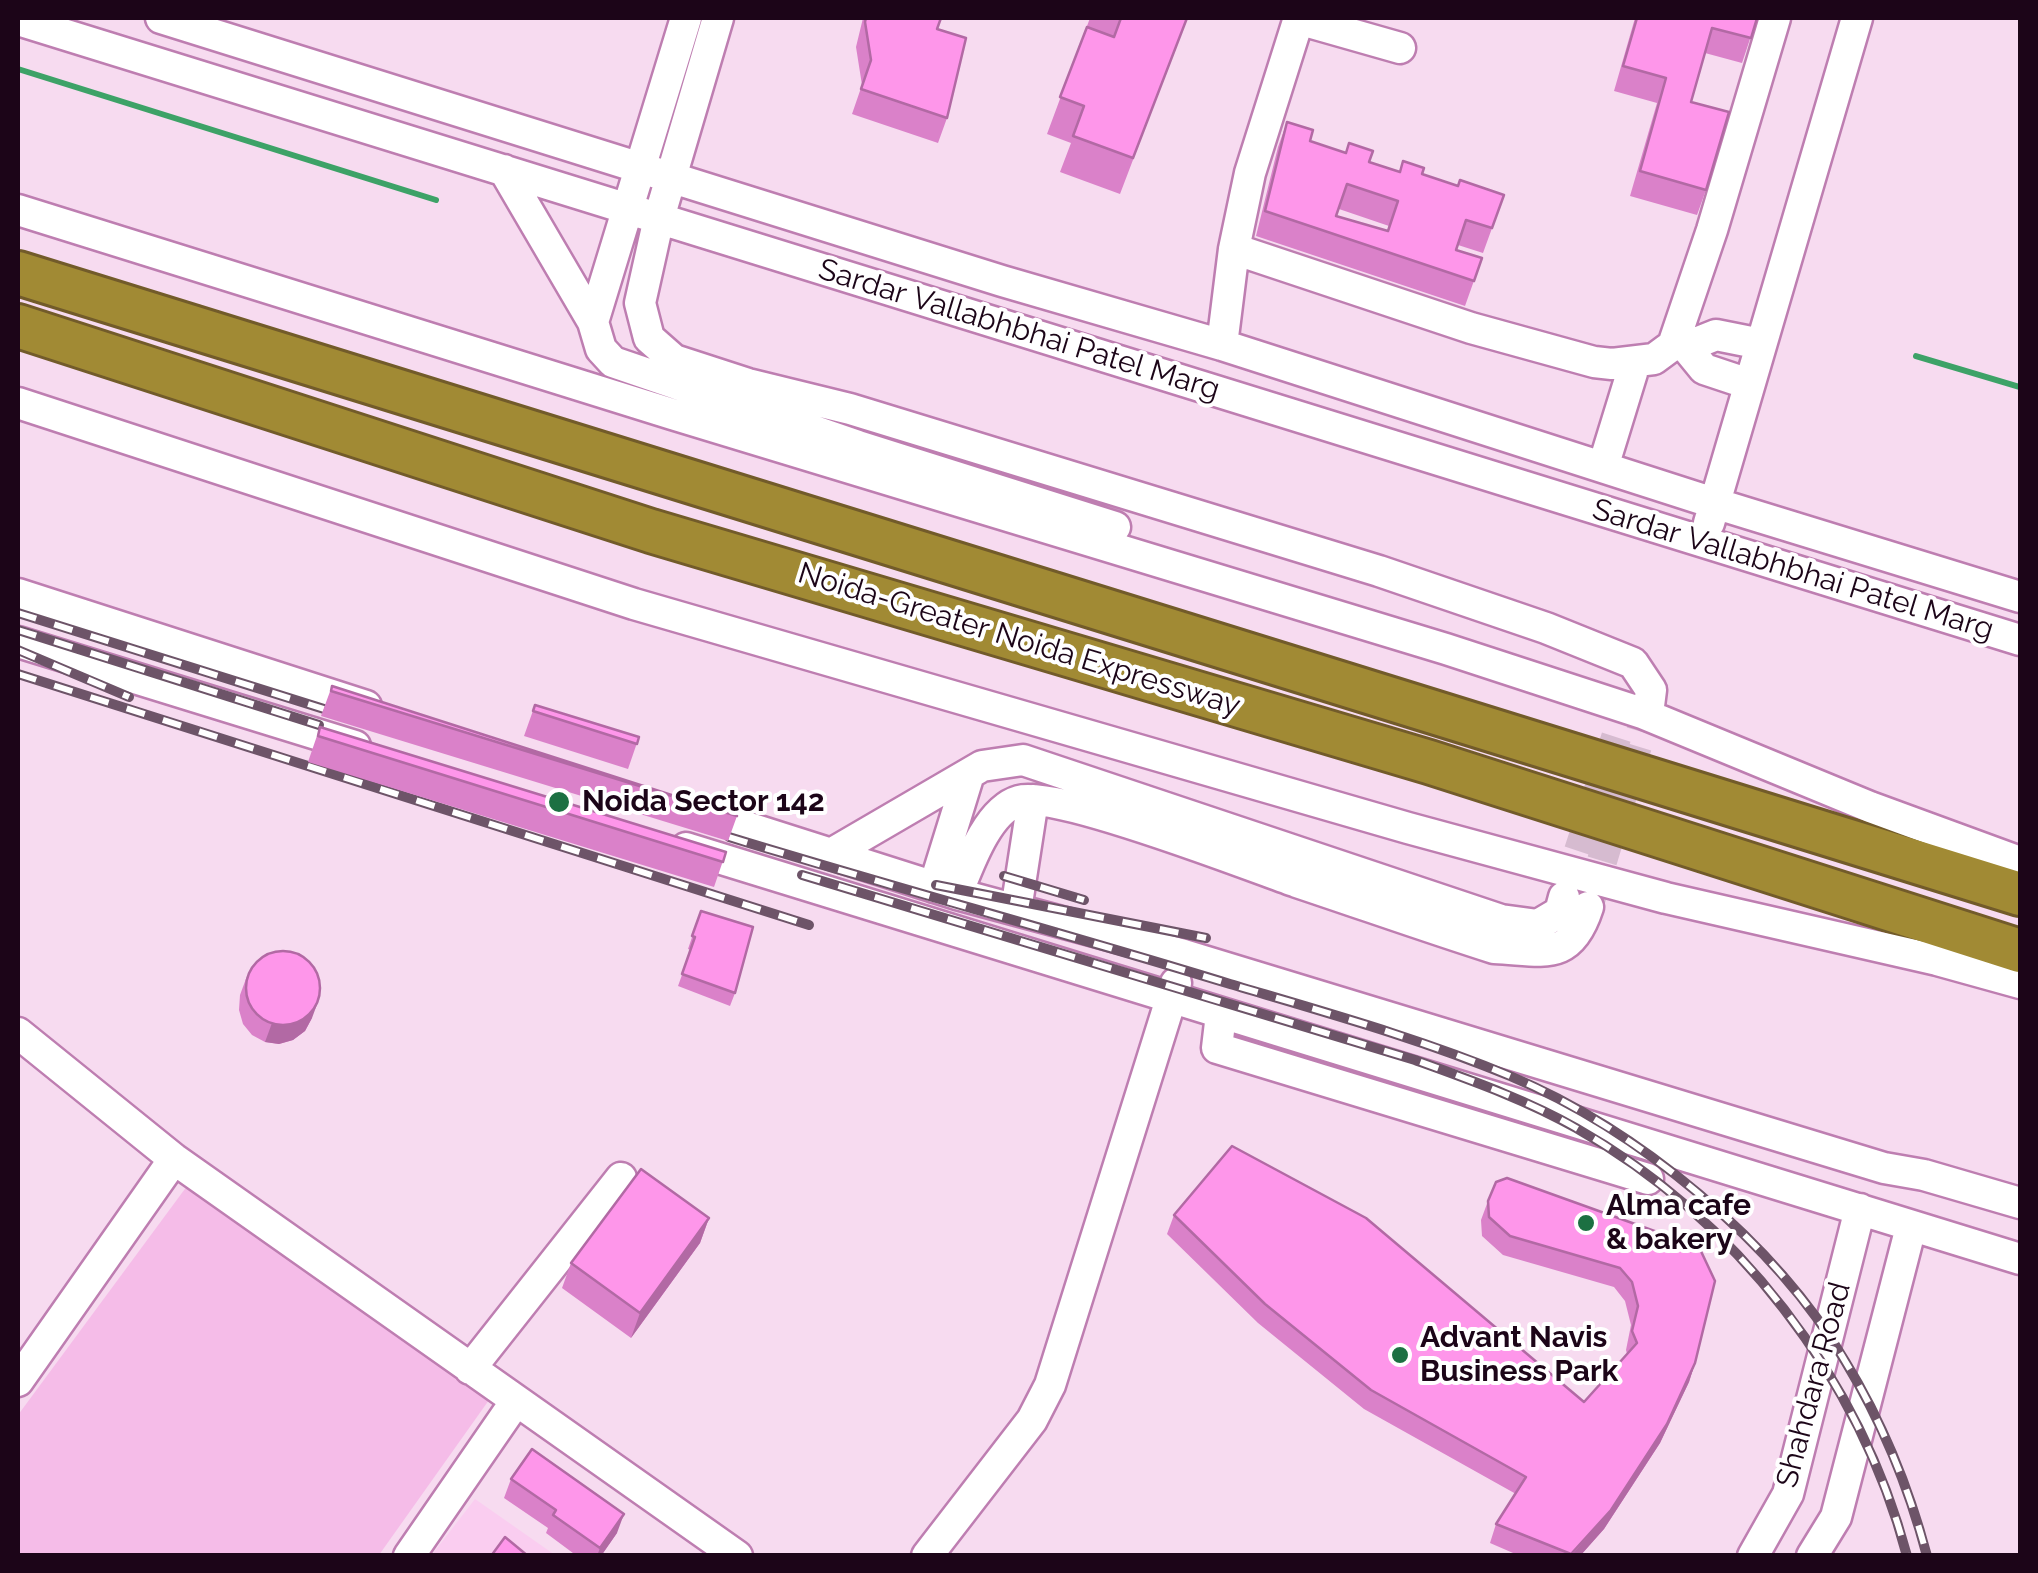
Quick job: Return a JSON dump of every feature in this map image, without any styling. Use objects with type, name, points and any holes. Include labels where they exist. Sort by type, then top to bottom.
[{"type":"highway","name":"Noida-Greater Noida Expressway","points":[[18,273],[664,477],[1439,710],[2020,894]]},
{"type":"highway","name":"Noida-Greater Noida Expressway","points":[[18,326],[651,531],[1430,762],[2020,951]]},
{"type":"street","name":"Sardar Vallabhbhai Patel Marg","points":[[161,18],[1002,281],[1222,345],[2020,597]]},
{"type":"street","points":[[593,322],[686,18]]},
{"type":"street","points":[[504,170],[593,322],[602,349],[613,362],[877,452],[1622,688],[1639,702],[1651,690],[1632,663],[1546,628],[1379,570],[850,409],[748,384],[674,360],[649,338],[640,303],[659,218],[718,18]]},
{"type":"street","points":[[1222,345],[1234,249],[1253,160],[1299,18],[1400,48]]},
{"type":"street","points":[[1680,346],[1775,18]]},
{"type":"street","points":[[1703,543],[1858,18]]},
{"type":"street","name":"Sardar Vallabhbhai Patel Marg","points":[[18,20],[2020,640]]},
{"type":"street","points":[[18,210],[1446,649],[1642,713],[1870,807],[2020,862]]},
{"type":"street","points":[[1234,249],[1470,328],[1594,362],[1654,359],[1716,334],[1761,344]]},
{"type":"street","points":[[1680,346],[1704,370],[1749,384]]},
{"type":"street","points":[[1603,467],[1634,363]]},
{"type":"street","points":[[18,404],[623,600],[1408,828],[1648,894],[2020,983]]},
{"type":"street","points":[[18,594],[398,716]]},
{"type":"street","points":[[18,642],[378,754]]},
{"type":"street","points":[[831,854],[982,766],[1023,760],[1502,920],[1538,925],[1576,902],[1580,931],[1566,946],[1550,950],[1494,948],[1149,830],[1042,799],[1017,801],[1001,812],[945,891]]},
{"type":"street","points":[[945,891],[969,774]]},
{"type":"street","points":[[662,800],[945,891],[1184,956],[1884,1168],[1924,1175],[2020,1203]]},
{"type":"street","points":[[1016,910],[1033,800]]},
{"type":"street","points":[[661,840],[2020,1259]]},
{"type":"street","points":[[928,1556],[1032,1420],[1043,1400],[1184,956]]},
{"type":"street","points":[[1221,1014],[1217,1048],[1648,1179]]},
{"type":"street","points":[[18,1034],[174,1158],[736,1556]]},
{"type":"street","points":[[18,1381],[174,1158]]},
{"type":"street","points":[[470,1369],[621,1178]]},
{"type":"street","name":"Shahdara Road","points":[[1753,1556],[1788,1494],[1860,1208]]},
{"type":"street","name":"Shahdara Road","points":[[1812,1556],[1836,1517],[1910,1227]]},
{"type":"street","points":[[408,1556],[516,1401]]},
{"type":"shaded area","points":[[190,1182],[489,1400],[379,1555],[18,1556],[18,1415]]},
{"type":"shaded area","points":[[475,1499],[555,1555],[431,1556]]},
{"type":"building","points":[[866,18],[941,18],[937,29],[966,38],[947,118],[861,89],[871,60]]},
{"type":"building","points":[[1121,18],[1187,18],[1133,158],[1073,136],[1084,106],[1060,97],[1087,27],[1114,37]]},
{"type":"building","points":[[1637,18],[1757,18],[1751,38],[1712,28],[1691,102],[1729,112],[1706,190],[1640,171],[1666,78],[1623,66]]},
{"type":"building","points":[[1287,122],[1313,130],[1310,141],[1346,153],[1349,143],[1373,151],[1369,162],[1400,172],[1403,161],[1424,168],[1422,174],[1458,186],[1460,180],[1504,195],[1492,228],[1466,220],[1456,250],[1482,258],[1474,281],[1265,211]],"holes":[[[1347,184],[1398,201],[1388,231],[1336,216]]]},
{"type":"building","points":[[332,686],[737,816],[331,691]]},
{"type":"building","points":[[535,705],[639,737],[637,744],[533,711]]},
{"type":"building","points":[[320,727],[726,852],[723,862],[318,736]]},
{"type":"building","points":[[701,911],[753,927],[735,993],[682,974]]},
{"type":"building","points":[[283,951],[309,962],[320,988],[309,1014],[283,1025],[257,1014],[246,988],[257,962]]},
{"type":"building","name":"Advant Navis Business Park","points":[[1232,1146],[1366,1218],[1584,1402],[1637,1343],[1632,1331],[1638,1306],[1632,1282],[1620,1268],[1510,1236],[1489,1217],[1488,1201],[1496,1182],[1507,1178],[1699,1247],[1715,1281],[1695,1363],[1667,1424],[1611,1510],[1571,1554],[1496,1524],[1526,1477],[1371,1390],[1265,1304],[1174,1215]]},
{"type":"building","points":[[641,1169],[709,1218],[640,1313],[571,1263]]},
{"type":"building","points":[[532,1449],[624,1514],[600,1548],[553,1515],[556,1510],[511,1479]]},
{"type":"building","points":[[505,1537],[528,1556],[491,1556]]},
{"type":"waterway","points":[[18,69],[436,200]]},
{"type":"waterway","points":[[1916,356],[2020,387]]},
{"type":"tunnel","points":[[1565,894],[1629,698]]},
{"type":"tunnel","points":[[1589,904],[1649,706]]},
{"type":"railway","points":[[18,613],[324,709]]},
{"type":"railway","points":[[18,630],[319,725]]},
{"type":"railway","points":[[18,650],[129,697]]},
{"type":"railway","points":[[18,674],[809,925]]},
{"type":"railway","points":[[729,837],[1406,1038],[1510,1076],[1606,1126],[1699,1194],[1742,1233],[1816,1317],[1845,1361],[1882,1431],[1903,1480],[1927,1556]]},
{"type":"railway","points":[[802,875],[1415,1060],[1517,1099],[1576,1128],[1634,1165],[1689,1208],[1739,1256],[1784,1309],[1824,1366],[1858,1427],[1886,1490],[1907,1556]]},
{"type":"railway","points":[[1004,876],[1084,900]]},
{"type":"railway","points":[[936,885],[1206,938]]},
{"type":"place","name":"Noida Sector 142","points":[[559,802]]},
{"type":"place","name":"Alma cafe & bakery","points":[[1586,1223]]},
{"type":"place","name":"Advant Navis Business Park","points":[[1400,1355]]}]
